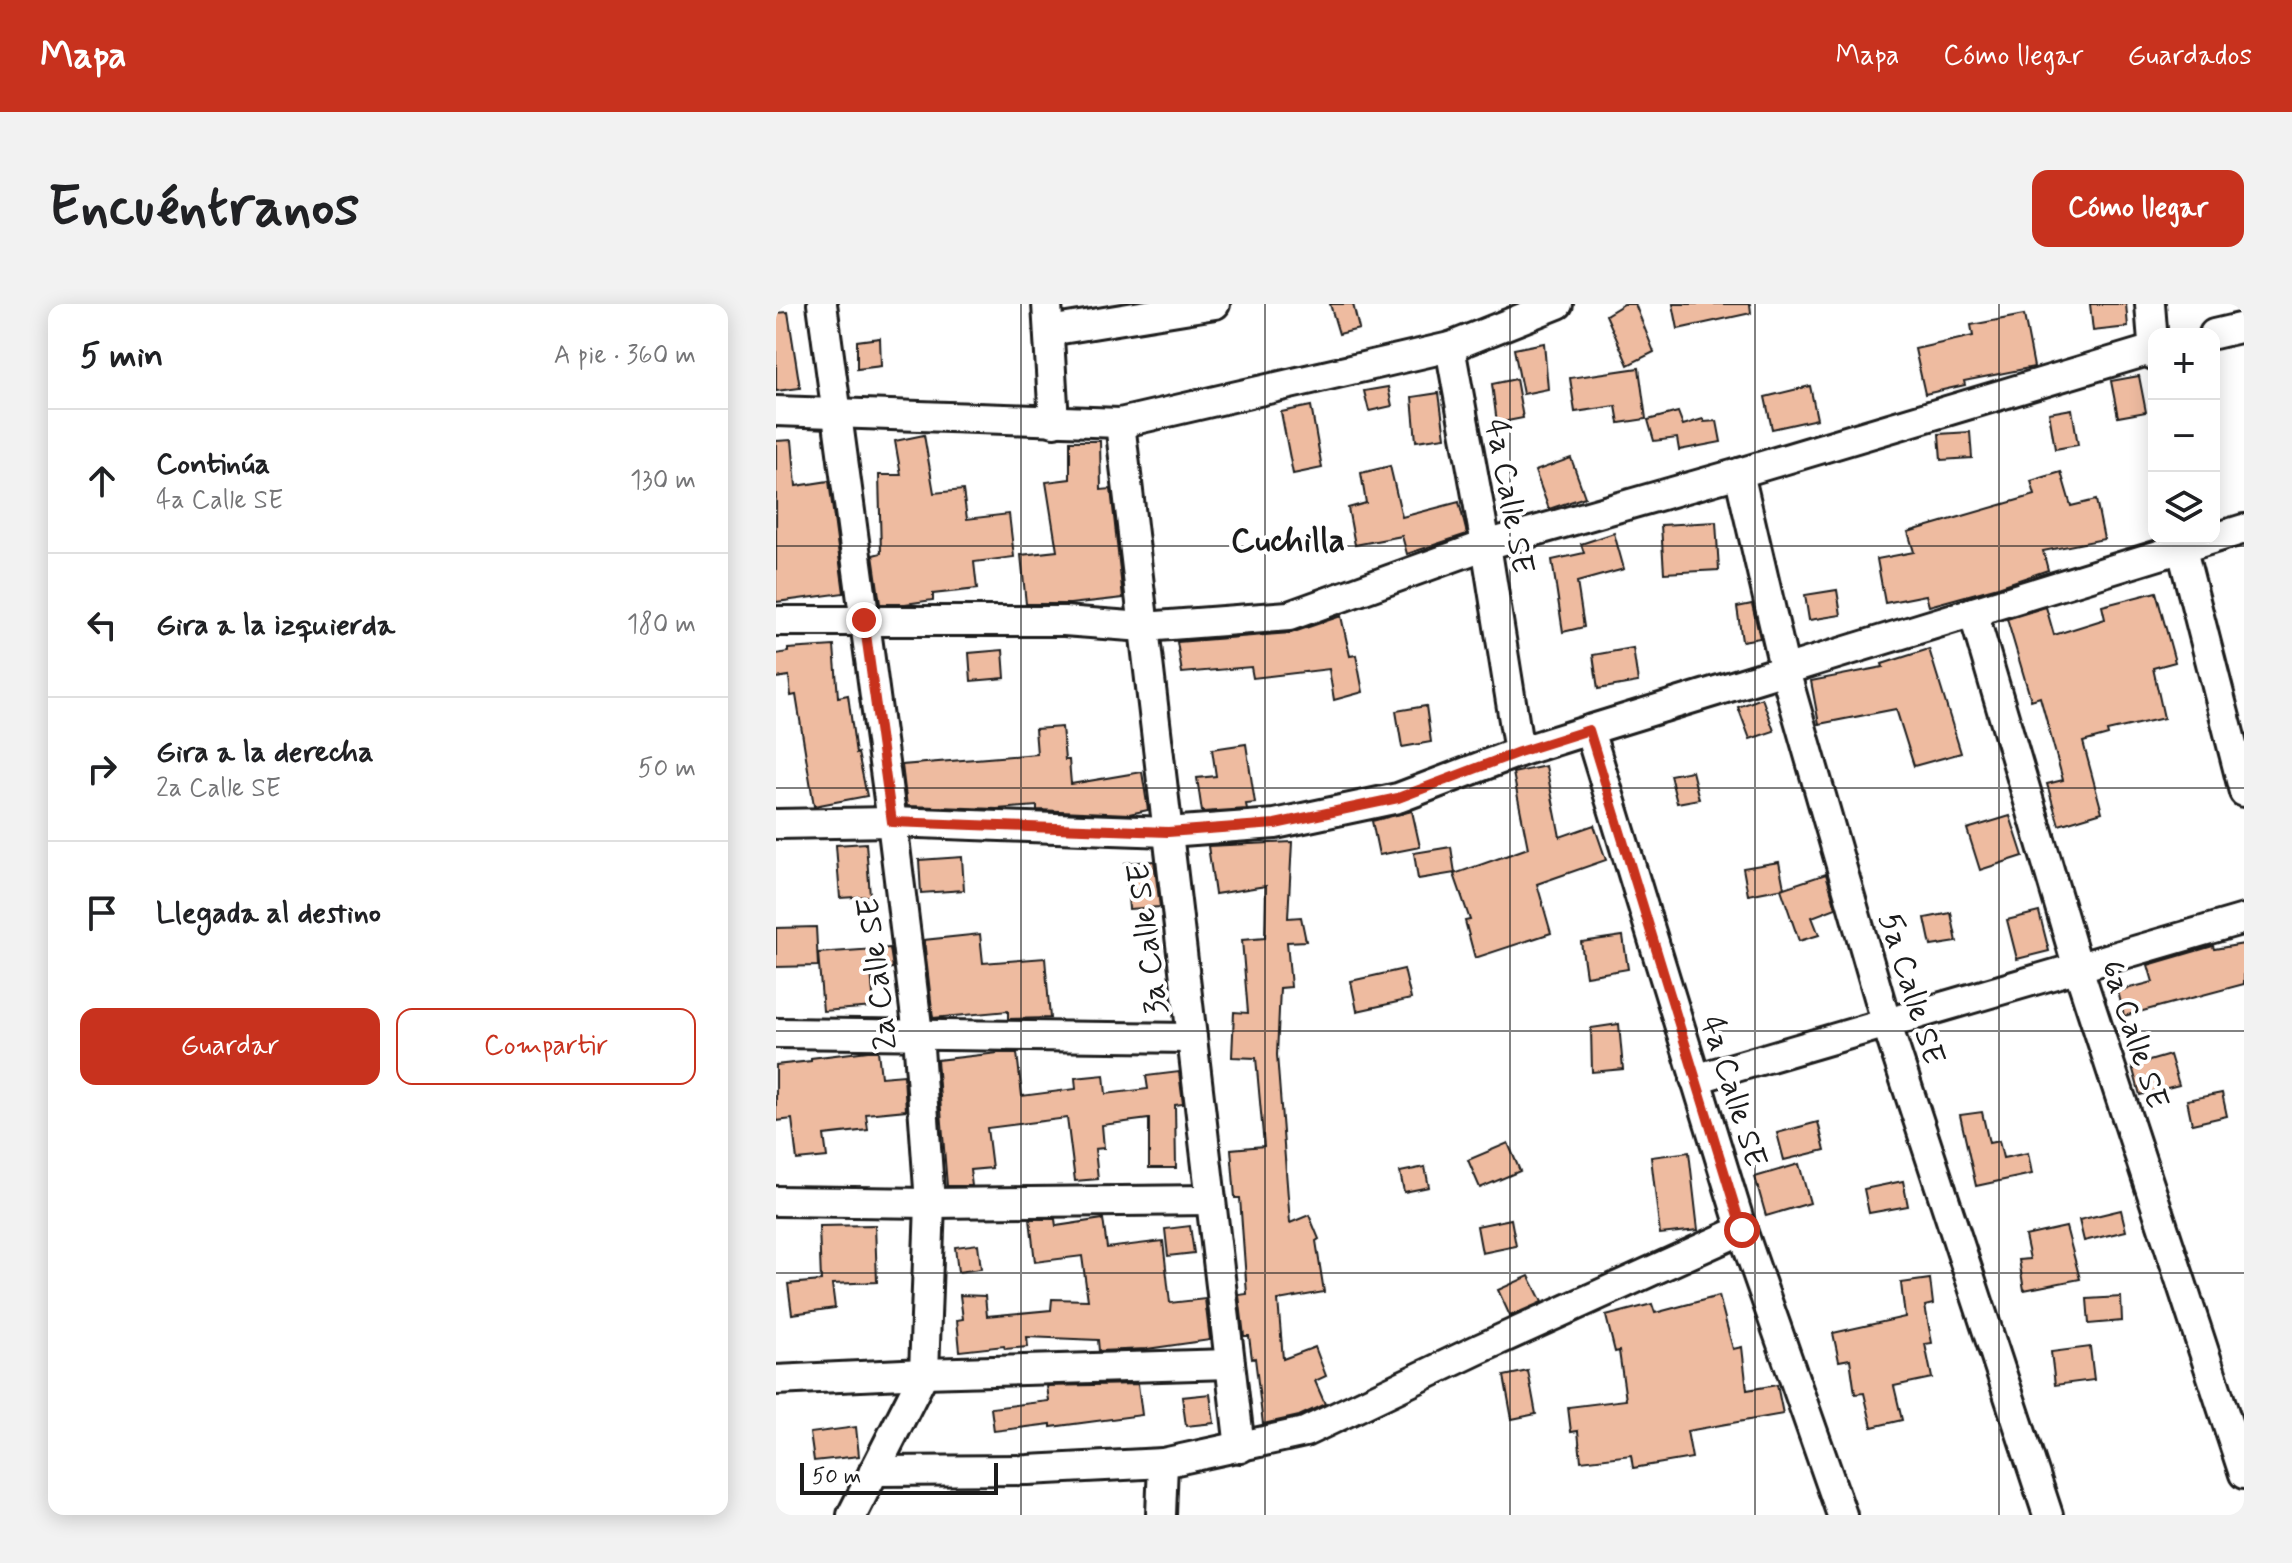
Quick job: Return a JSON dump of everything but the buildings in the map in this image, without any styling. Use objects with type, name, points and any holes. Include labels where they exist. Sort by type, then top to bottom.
[{"type":"street","name":"2a Calle SE","points":[[822,304],[918,1034],[930,1203],[924,1373],[852,1515]]},
{"type":"street","points":[[776,411],[1120,423],[1450,347],[1558,304]]},
{"type":"street","points":[[2150,304],[2152,328]]},
{"type":"street","points":[[1054,422],[1048,317],[1208,305]]},
{"type":"street","points":[[2220,333],[2244,327]]},
{"type":"street","name":"4a Calle SE","points":[[1450,347],[1519,752]]},
{"type":"street","points":[[776,621],[1064,621],[1144,627],[1289,616],[1486,545],[2148,353]]},
{"type":"street","name":"3a Calle SE","points":[[1120,423],[1240,1448]]},
{"type":"street","name":"5a Calle SE","points":[[1739,473],[1785,671],[1887,1025],[2048,1515]]},
{"type":"street","points":[[2220,534],[2244,529]]},
{"type":"street","points":[[776,824],[892,822],[1168,832],[1275,824],[1398,798],[1519,752],[1973,612],[2176,544]]},
{"type":"street","points":[[2179,544],[2244,792]]},
{"type":"street","name":"6a Calle SE","points":[[1973,612],[2078,968],[2244,1474]]},
{"type":"street","name":"4a Calle SE","points":[[1589,730],[1742,1230],[1842,1515]]},
{"type":"street","points":[[1695,1079],[2244,919]]},
{"type":"street","points":[[776,1033],[1192,1038]]},
{"type":"street","points":[[776,1201],[1211,1200]]},
{"type":"street","points":[[874,1471],[1028,1470],[1163,1463],[1305,1432],[1742,1230]]},
{"type":"street","points":[[776,1380],[1230,1364]]},
{"type":"street","points":[[1161,1515],[1163,1463]]},
{"type":"district","name":"Cuchilla","points":[[1288,539]]},
{"type":"route","points":[[864,620],[892,822],[1168,832],[1275,824],[1398,798],[1519,752],[1589,730],[1742,1230]]}]
